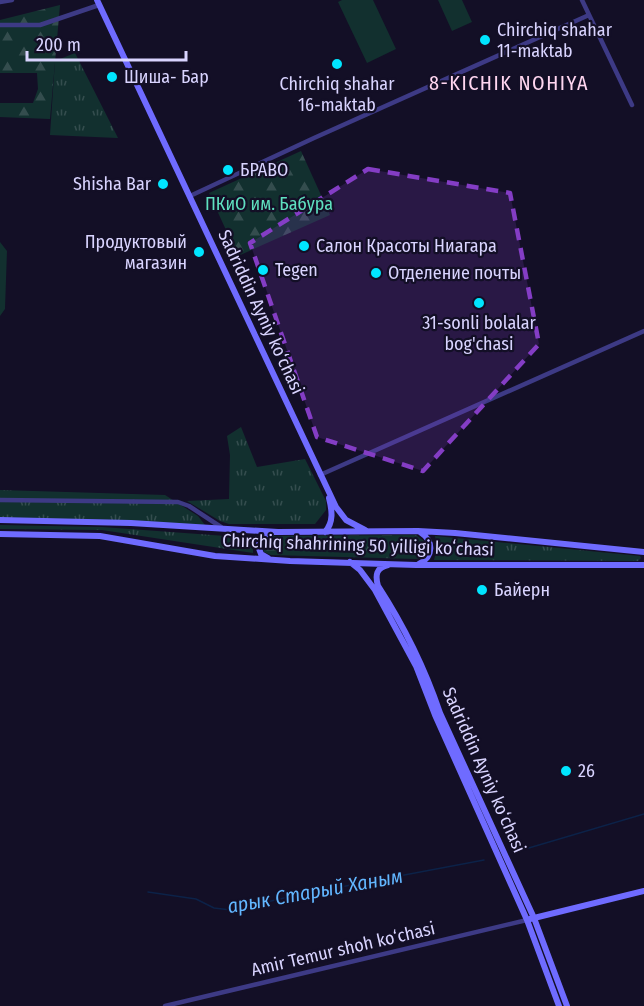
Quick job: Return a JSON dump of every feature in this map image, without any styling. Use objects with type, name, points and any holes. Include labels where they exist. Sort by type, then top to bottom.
[{"type":"main road","name":"Sadriddin Ayniy ko‘chasi","points":[[98,3],[320,475]]},
{"type":"main road","points":[[320,475],[343,517],[358,528],[371,531]]},
{"type":"main road","points":[[320,475],[332,509],[331,522],[325,532]]},
{"type":"main road","name":"Chirchiq shahrining 50 yilligi koʻchasi","points":[[0,520],[131,523],[278,532],[418,531],[644,552]]},
{"type":"main road","points":[[416,565],[427,559],[431,548],[427,537],[418,531]]},
{"type":"main road","points":[[277,560],[263,555],[258,546],[264,536],[278,532]]},
{"type":"main road","name":"Chirchiq shahrining 50 yilligi koʻchasi","points":[[0,534],[100,536],[215,556],[277,560],[416,565],[644,565]]},
{"type":"main road","name":"Sadriddin Ayniy ko‘chasi","points":[[349,562],[360,570],[375,590],[416,666],[435,715],[530,919],[559,1006]]},
{"type":"main road","name":"Sadriddin Ayniy ko‘chasi","points":[[398,564],[385,566],[378,570],[376,575],[378,586],[425,673],[440,713],[567,1006]]},
{"type":"main road","name":"Amir Temur shoh ko‘chasi","points":[[530,919],[644,891]]},
{"type":"street","points":[[0,3],[12,0]]},
{"type":"street","points":[[582,0],[632,105]]},
{"type":"street","points":[[0,25],[40,25],[98,3]]},
{"type":"street","points":[[190,196],[589,15]]},
{"type":"street","points":[[320,475],[644,331]]},
{"type":"street","points":[[0,500],[178,502],[189,506],[223,529]]},
{"type":"street","name":"Amir Temur shoh ko‘chasi","points":[[165,1006],[530,919]]},
{"type":"highlighted area","points":[[368,169],[510,193],[539,344],[423,471],[317,437],[250,243]]},
{"type":"green space","points":[[373,0],[396,49],[367,63],[338,2]]},
{"type":"green space","points":[[438,0],[462,0],[472,22],[452,31]]},
{"type":"green space","points":[[60,5],[50,119],[0,117],[0,103],[33,103],[38,89],[37,73],[0,73],[0,20]]},
{"type":"green space","points":[[75,53],[118,138],[50,135],[55,61]]},
{"type":"green space","name":"ПКиО им. Бабура","points":[[301,151],[330,215],[238,256],[209,193]]},
{"type":"green space","points":[[0,242],[7,251],[5,309],[0,316]]},
{"type":"green space","points":[[241,427],[257,467],[305,459],[326,501],[326,510],[315,524],[229,524],[187,501],[229,499],[230,455],[227,436]]},
{"type":"green space","points":[[0,490],[165,495],[198,516],[205,525],[0,518]]},
{"type":"green space","points":[[0,525],[102,527],[253,538],[253,553],[102,530],[0,529]]},
{"type":"green space","points":[[416,535],[424,541],[425,547],[423,555],[416,559],[271,555],[264,552],[262,545],[265,539],[271,536]]},
{"type":"green space","points":[[435,536],[640,556],[641,558],[638,561],[434,560],[437,548]]},
{"type":"waterway","name":"арык Старый Ханым","points":[[522,850],[644,814]]},
{"type":"waterway","name":"арык Старый Ханым","points":[[148,892],[196,899],[214,908],[231,910],[484,860]]},
{"type":"place","name":"Chirchiq shahar 11-maktab","points":[[485,40]]},
{"type":"place","name":"Chirchiq shahar 16-maktab","points":[[337,64]]},
{"type":"place","name":"Шиша- Бар","points":[[112,77]]},
{"type":"place","name":"БРАВО","points":[[228,170]]},
{"type":"place","name":"Shisha Bar","points":[[163,184]]},
{"type":"place","name":"Салон Красоты Ниагара","points":[[304,246]]},
{"type":"place","name":"Продуктовый магазин","points":[[199,252]]},
{"type":"place","name":"Tegen","points":[[263,270]]},
{"type":"place","name":"Отделение почты","points":[[376,273]]},
{"type":"place","name":"31-sonli bolalar bog'chasi","points":[[479,303]]},
{"type":"place","name":"Байерн","points":[[482,590]]},
{"type":"place","name":"26","points":[[566,771]]},
{"type":"district","name":"8-KICHIK NOHIYA","points":[[509,83]]}]
